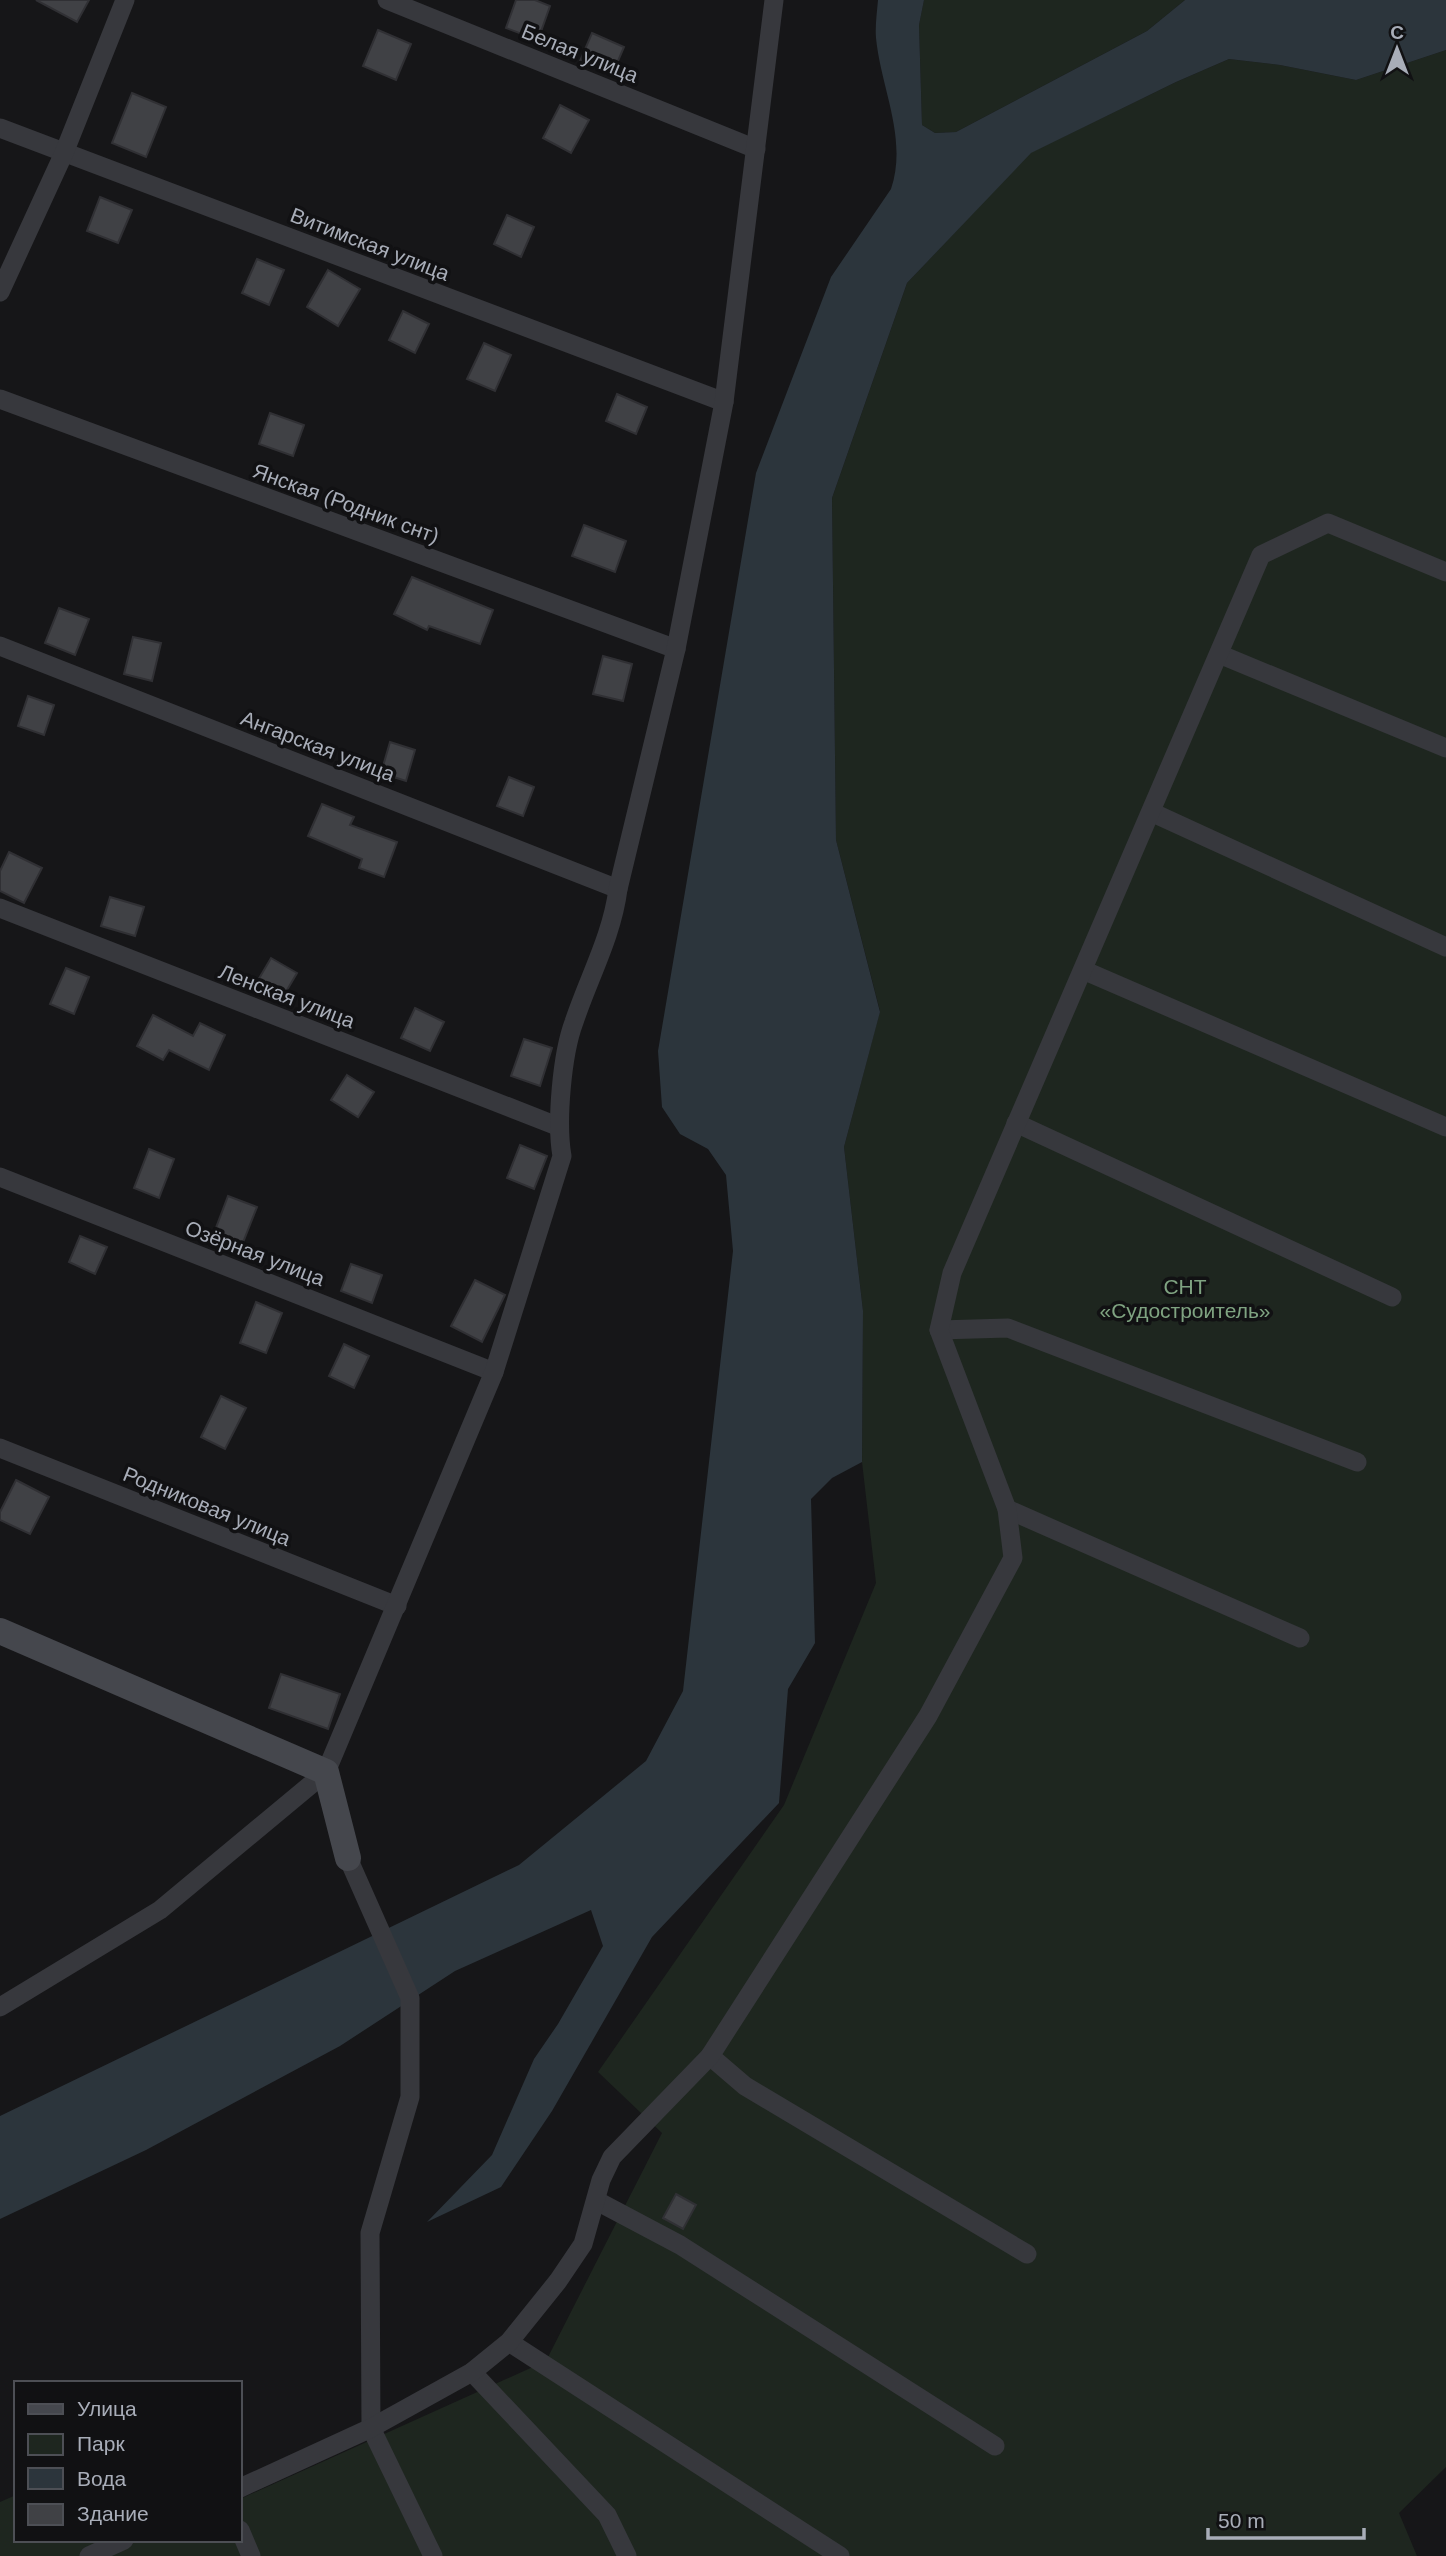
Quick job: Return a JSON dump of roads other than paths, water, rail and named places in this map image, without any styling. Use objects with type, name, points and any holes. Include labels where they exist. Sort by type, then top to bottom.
[{"type":"street","points":[[0,292],[64,153],[125,0]]},
{"type":"street","name":"Белая улица","points":[[387,0],[756,149]]},
{"type":"street","points":[[0,2007],[160,1910],[326,1772],[494,1372],[562,1156],[557,1126],[572,1025],[614,920],[618,889],[676,649],[724,402],[774,0]]},
{"type":"street","name":"Витимская улица","points":[[0,128],[724,402]]},
{"type":"street","name":"Янская (Родник снт)","points":[[0,398],[676,649]]},
{"type":"street","points":[[242,2487],[372,2428],[472,2372],[509,2342],[570,2265],[583,2244],[601,2180],[612,2157],[710,2056],[928,1716],[1013,1558],[1007,1509],[939,1330],[952,1273],[1261,555],[1328,523],[1446,572]]},
{"type":"street","name":"Ангарская улица","points":[[0,646],[618,889]]},
{"type":"street","points":[[1219,654],[1446,748]]},
{"type":"street","points":[[1151,811],[1446,947]]},
{"type":"street","name":"Ленская улица","points":[[0,908],[557,1126]]},
{"type":"street","points":[[1083,970],[1446,1128]]},
{"type":"street","points":[[1016,1123],[1392,1297]]},
{"type":"street","name":"Озёрная улица","points":[[0,1177],[494,1372]]},
{"type":"street","points":[[939,1330],[1008,1328],[1357,1462]]},
{"type":"street","name":"Родниковая улица","points":[[0,1448],[397,1606]]},
{"type":"street","points":[[1007,1509],[1300,1638]]},
{"type":"street","points":[[0,1630],[326,1772]]},
{"type":"street","points":[[326,1772],[348,1858],[410,1998],[410,2097],[370,2233],[372,2428],[433,2556]]},
{"type":"street","points":[[710,2056],[745,2085],[1027,2254]]},
{"type":"street","points":[[597,2201],[680,2245],[995,2446]]},
{"type":"street","points":[[509,2342],[839,2556]]},
{"type":"street","points":[[472,2372],[607,2515],[627,2556]]},
{"type":"street","points":[[242,2535],[251,2556]]},
{"type":"street","points":[[89,2556],[120,2542]]},
{"type":"water","points":[[878,0],[924,0],[919,25],[922,125],[935,133],[956,132],[1147,31],[1185,0],[1446,0],[1446,50],[1356,80],[1280,65],[1229,59],[1031,153],[907,283],[832,498],[836,840],[880,1012],[844,1147],[863,1311],[862,1462],[832,1478],[811,1499],[815,1643],[788,1689],[779,1803],[652,1937],[552,2111],[501,2187],[427,2222],[492,2155],[534,2059],[558,2024],[603,1946],[591,1910],[455,1971],[340,2046],[146,2150],[0,2219],[0,2116],[519,1865],[646,1761],[683,1691],[733,1251],[726,1175],[708,1149],[680,1134],[662,1107],[658,1051],[756,473],[831,277],[891,189],[895,170],[895,132],[876,38]]},
{"type":"park label","name":"СНТ «Судостроитель»","points":[[1185,1298]]}]
